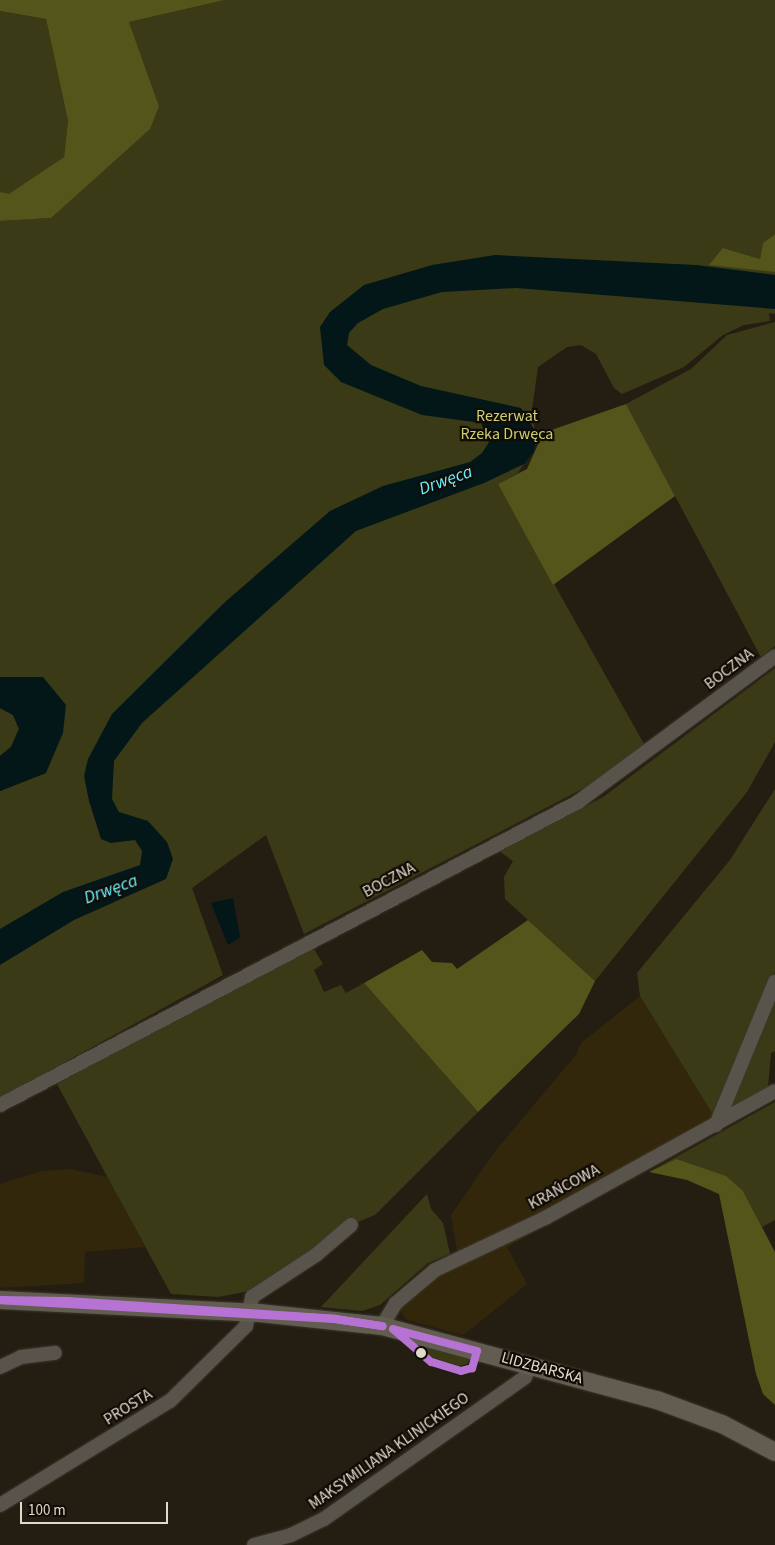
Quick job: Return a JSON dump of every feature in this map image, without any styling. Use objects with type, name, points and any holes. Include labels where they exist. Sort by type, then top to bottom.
[{"type":"main road","name":"LIDZBARSKA","points":[[0,1300],[254,1313],[335,1319],[382,1326],[530,1365],[694,1413],[775,1452]]},
{"type":"street","name":"BOCZNA","points":[[0,1105],[578,802],[775,656]]},
{"type":"street","points":[[716,1125],[775,982]]},
{"type":"street","name":"KRAŃCOWA","points":[[382,1326],[396,1303],[435,1270],[547,1217],[775,1091]]},
{"type":"street","name":"PROSTA","points":[[0,1505],[170,1401],[246,1326],[254,1313],[252,1297],[316,1255],[351,1225]]},
{"type":"street","points":[[0,1367],[21,1357],[55,1353]]},
{"type":"street","name":"MAKSYMILIANA KLINICKIEGO","points":[[254,1545],[324,1519],[525,1377],[530,1365]]},
{"type":"shaded area","points":[[0,0],[225,0],[129,22],[159,106],[150,129],[51,218],[0,221],[0,192],[9,194],[64,157],[68,121],[46,19],[0,11]]},
{"type":"shaded area","points":[[775,234],[775,272],[709,265],[723,248],[760,259],[763,243]]},
{"type":"shaded area","points":[[626,404],[675,496],[553,585],[498,484],[527,469],[543,433]]},
{"type":"shaded area","points":[[528,920],[595,981],[579,1014],[478,1112],[364,983],[422,950],[432,962],[452,963],[457,969]]},
{"type":"shaded area","points":[[640,996],[722,1128],[507,1247],[527,1284],[467,1332],[462,1335],[407,1320],[398,1308],[432,1276],[459,1263],[451,1215],[496,1150],[576,1055],[581,1043]]},
{"type":"shaded area","points":[[676,1159],[726,1176],[743,1191],[775,1252],[775,1405],[763,1394],[756,1374],[719,1194],[687,1180],[649,1172]]},
{"type":"shaded area","points":[[70,1169],[108,1177],[145,1247],[85,1252],[84,1283],[0,1288],[0,1184],[42,1171]]},
{"type":"green space","points":[[225,0],[775,0],[775,234],[763,243],[760,259],[723,248],[775,268],[775,314],[769,313],[770,321],[744,325],[723,335],[684,367],[622,394],[614,388],[596,354],[581,345],[567,347],[538,367],[532,409],[536,444],[518,473],[498,484],[644,744],[588,786],[304,934],[266,835],[192,888],[223,975],[0,1098],[0,791],[46,773],[43,677],[0,677],[0,221],[51,218],[159,106],[129,22]]},
{"type":"green space","points":[[0,11],[46,19],[68,121],[64,157],[9,195],[0,192]]},
{"type":"green space","points":[[775,322],[775,646],[761,657],[626,404],[691,369],[727,335]]},
{"type":"green space","points":[[775,668],[775,742],[747,792],[595,981],[505,899],[504,877],[513,861],[499,851],[603,797]]},
{"type":"green space","points":[[0,708],[13,715],[19,729],[11,747],[0,756]]},
{"type":"green space","points":[[775,789],[775,972],[714,1116],[640,996],[637,973],[730,860]]},
{"type":"green space","points":[[314,949],[323,964],[314,970],[324,992],[341,985],[346,993],[364,983],[478,1112],[375,1215],[343,1228],[249,1291],[218,1297],[171,1294],[57,1084],[246,979]]},
{"type":"green space","points":[[775,991],[775,1051],[771,1053],[768,1087],[726,1111]]},
{"type":"green space","points":[[775,1102],[775,1220],[762,1227],[743,1191],[676,1159],[649,1172]]},
{"type":"green space","points":[[427,1194],[431,1209],[443,1223],[450,1254],[428,1263],[380,1305],[362,1311],[321,1307]]},
{"type":"green space","points":[[409,1341],[474,1354],[467,1364],[459,1366],[428,1356]]},
{"type":"water","name":"Rezerwat Rzeka Drwęca","points":[[495,255],[696,265],[775,275],[775,309],[516,288],[442,292],[383,309],[358,323],[349,333],[347,345],[371,365],[421,386],[521,408],[537,434],[534,451],[524,464],[484,483],[356,531],[142,723],[114,761],[112,799],[119,812],[148,821],[167,842],[173,859],[166,879],[74,920],[0,965],[0,929],[63,892],[140,865],[142,851],[135,840],[111,843],[101,839],[89,801],[84,776],[88,759],[112,714],[225,602],[330,511],[383,486],[470,462],[482,453],[489,442],[481,423],[422,415],[341,382],[324,365],[320,327],[330,312],[364,285],[432,265]]},
{"type":"water","points":[[0,677],[43,677],[66,705],[63,733],[46,773],[0,791],[0,756],[11,747],[19,729],[13,715],[0,708]]},
{"type":"water","points":[[233,898],[240,937],[228,945],[211,903]]},
{"type":"transit line","points":[[0,1300],[67,1301],[335,1319],[0,1300]]},
{"type":"transit line","points":[[335,1319],[382,1326]]},
{"type":"transit line","points":[[335,1319],[382,1326]]},
{"type":"transit line","points":[[393,1329],[477,1351],[472,1368],[461,1371],[431,1362],[393,1329]]},
{"type":"water label","name":"Drwęca","points":[[446,481]]},
{"type":"water label","name":"Drwęca","points":[[111,890]]}]
